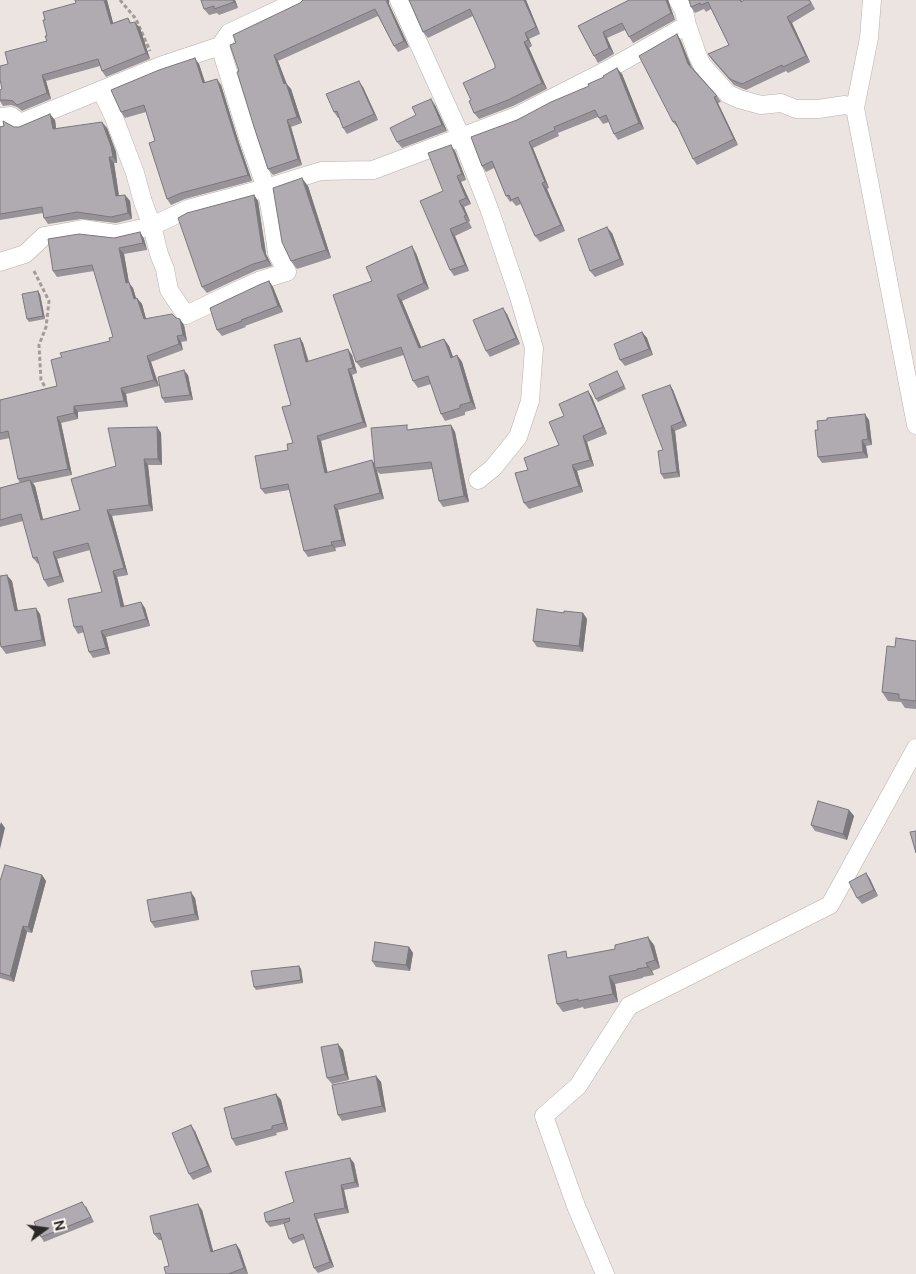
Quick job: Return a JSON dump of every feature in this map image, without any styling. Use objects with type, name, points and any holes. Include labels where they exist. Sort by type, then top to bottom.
[{"type":"street","points":[[0,117],[11,116],[20,123],[160,66],[220,46],[229,33],[299,0]]},
{"type":"street","points":[[398,0],[461,137],[493,219],[534,348],[530,401],[518,437],[493,468],[478,480]]},
{"type":"street","points":[[678,0],[684,10],[687,25],[702,65],[728,94],[761,105],[781,103],[796,109],[818,110],[844,105],[855,108]]},
{"type":"street","points":[[872,0],[869,38],[855,108],[916,425]]},
{"type":"street","points":[[0,262],[25,254],[44,236],[83,229],[116,234],[152,226],[188,209],[322,171],[373,170],[516,116],[609,69],[687,25]]},
{"type":"street","points":[[101,90],[130,157],[165,269],[169,290],[186,315],[241,288],[287,272],[277,252],[266,188],[220,46]]},
{"type":"street","points":[[605,1274],[576,1206],[544,1116],[578,1086],[629,1006],[830,905],[916,748]]},
{"type":"path","points":[[120,0],[136,19],[153,59],[160,66]]},
{"type":"path","points":[[25,254],[49,301],[46,327],[39,345],[41,380],[50,397]]},
{"type":"building","points":[[75,0],[104,0],[111,24],[128,18],[130,23],[135,22],[146,53],[102,71],[98,59],[42,75],[47,93],[17,105],[13,101],[0,100],[0,90],[2,89],[0,66],[8,64],[5,52],[47,41],[43,12],[76,3]]},
{"type":"building","points":[[201,0],[233,0],[234,2],[214,9],[214,6],[204,9]]},
{"type":"building","points":[[303,0],[386,0],[404,41],[394,46],[375,9],[274,55],[284,84],[286,83],[297,117],[287,120],[298,159],[268,169],[230,45],[236,43],[233,35]]},
{"type":"building","points":[[409,0],[524,0],[536,27],[525,33],[528,40],[524,42],[542,83],[508,100],[474,113],[469,101],[471,100],[463,83],[495,68],[495,65],[470,9],[423,32]]},
{"type":"building","points":[[629,0],[666,0],[671,13],[629,37],[622,23],[603,32],[609,48],[594,56],[578,26]]},
{"type":"building","points":[[689,0],[740,0],[741,2],[744,0],[809,0],[811,3],[787,17],[806,56],[742,84],[730,79],[708,54],[729,45],[708,2],[691,7]]},
{"type":"building","points":[[677,34],[688,64],[717,96],[714,97],[734,139],[693,159],[675,121],[673,122],[639,56]]},
{"type":"building","points":[[195,58],[203,83],[217,79],[248,175],[181,193],[167,199],[149,143],[155,141],[144,105],[121,112],[111,90],[159,70]]},
{"type":"building","points":[[617,68],[639,123],[614,134],[606,115],[599,118],[595,110],[554,127],[555,130],[529,142],[545,182],[542,183],[561,225],[535,236],[518,197],[511,200],[509,195],[506,196],[492,161],[482,166],[471,137],[517,120],[551,102],[589,86],[588,84],[604,77]]},
{"type":"building","points":[[359,81],[374,114],[343,128],[337,111],[334,112],[326,94]]},
{"type":"building","points":[[431,99],[442,125],[397,142],[390,128],[416,115],[412,107]]},
{"type":"building","points":[[50,114],[53,129],[102,122],[111,146],[113,157],[109,157],[116,196],[125,195],[128,213],[111,217],[77,212],[44,218],[42,207],[0,214],[0,127],[4,126],[3,121],[14,127],[19,127]]},
{"type":"building","points":[[451,145],[462,174],[457,176],[466,198],[459,201],[466,215],[464,216],[467,222],[450,229],[465,265],[450,270],[420,201],[443,191],[428,153]]},
{"type":"building","points":[[302,178],[326,250],[291,261],[282,242],[273,188]]},
{"type":"building","points":[[254,195],[262,248],[267,260],[253,264],[202,287],[178,218],[187,213]]},
{"type":"building","points":[[607,227],[620,259],[590,271],[578,239]]},
{"type":"building","points":[[140,232],[143,243],[119,248],[126,283],[129,282],[134,299],[137,298],[144,319],[172,314],[180,319],[183,335],[177,336],[179,344],[147,356],[154,380],[121,388],[124,401],[74,406],[74,413],[57,417],[68,469],[18,479],[8,431],[0,433],[0,400],[57,386],[51,360],[62,357],[60,353],[110,341],[109,338],[113,337],[92,265],[53,271],[48,239],[79,234],[114,238]]},
{"type":"building","points":[[412,246],[424,283],[397,295],[419,348],[444,339],[451,358],[457,355],[471,402],[441,414],[428,376],[413,381],[401,347],[356,362],[333,295],[372,281],[366,267]]},
{"type":"building","points":[[269,281],[278,306],[217,330],[210,308]]},
{"type":"building","points":[[38,291],[43,316],[27,319],[22,294]]},
{"type":"building","points":[[503,308],[516,338],[486,351],[473,320]]},
{"type":"building","points":[[642,332],[649,349],[620,360],[614,344]]},
{"type":"building","points":[[300,338],[306,362],[348,349],[353,368],[348,369],[363,422],[317,436],[325,473],[372,460],[380,493],[334,505],[342,540],[331,542],[332,545],[304,551],[288,484],[261,489],[255,456],[288,450],[287,444],[293,443],[282,407],[291,405],[274,345]]},
{"type":"building","points":[[184,370],[190,395],[162,398],[158,377]]},
{"type":"building","points":[[617,371],[624,386],[596,399],[589,384]]},
{"type":"building","points":[[670,385],[683,421],[671,426],[677,472],[661,474],[658,451],[663,450],[642,395]]},
{"type":"building","points":[[588,391],[603,427],[583,436],[590,460],[572,465],[579,486],[524,503],[515,473],[528,470],[524,458],[559,445],[549,422],[564,416],[559,404]]},
{"type":"building","points":[[865,414],[868,439],[862,440],[863,452],[818,457],[815,430],[818,430],[817,421],[827,420],[827,418]]},
{"type":"building","points":[[407,425],[407,430],[451,425],[464,496],[439,501],[431,462],[375,468],[371,428]]},
{"type":"building","points":[[157,427],[158,459],[144,459],[149,505],[107,510],[124,568],[113,571],[121,607],[141,602],[146,619],[101,631],[106,648],[89,652],[82,626],[74,627],[68,599],[102,592],[88,543],[53,552],[60,576],[44,580],[37,557],[33,558],[21,514],[0,520],[0,488],[30,480],[41,520],[80,510],[71,479],[116,466],[108,428]]},
{"type":"building","points":[[7,575],[15,611],[36,608],[42,640],[1,647],[0,576]]},
{"type":"building","points":[[537,609],[564,613],[564,611],[583,613],[579,646],[533,641]]},
{"type":"building","points":[[896,638],[916,641],[916,701],[899,699],[899,694],[882,692],[887,646],[895,647]]},
{"type":"building","points":[[818,801],[849,810],[843,834],[811,825]]},
{"type":"building","points":[[916,831],[916,853],[910,832]]},
{"type":"building","points":[[5,865],[42,875],[28,927],[23,926],[10,976],[0,973],[0,881]]},
{"type":"building","points":[[866,873],[874,890],[857,898],[849,882]]},
{"type":"building","points":[[191,892],[195,914],[151,922],[147,900]]},
{"type":"building","points":[[648,937],[655,960],[646,963],[648,967],[609,976],[613,994],[557,1004],[548,955],[566,951],[567,958],[615,949],[615,945]]},
{"type":"building","points":[[375,942],[409,947],[406,965],[372,961]]},
{"type":"building","points":[[299,966],[301,980],[254,987],[251,971]]},
{"type":"building","points":[[338,1044],[345,1074],[327,1078],[321,1047]]},
{"type":"building","points":[[376,1076],[382,1106],[338,1115],[332,1085]]},
{"type":"building","points":[[276,1094],[284,1123],[272,1126],[272,1129],[232,1139],[224,1108]]},
{"type":"building","points":[[191,1125],[208,1166],[189,1174],[172,1133]]},
{"type":"building","points":[[350,1158],[355,1182],[341,1185],[345,1208],[314,1214],[330,1262],[314,1268],[303,1234],[289,1239],[284,1223],[290,1221],[289,1218],[266,1222],[264,1213],[294,1202],[285,1172]]},
{"type":"building","points":[[82,1202],[91,1217],[41,1237],[34,1222]]},
{"type":"building","points":[[198,1204],[211,1252],[236,1244],[244,1268],[228,1274],[166,1274],[164,1267],[169,1266],[160,1233],[154,1234],[150,1216]]}]
